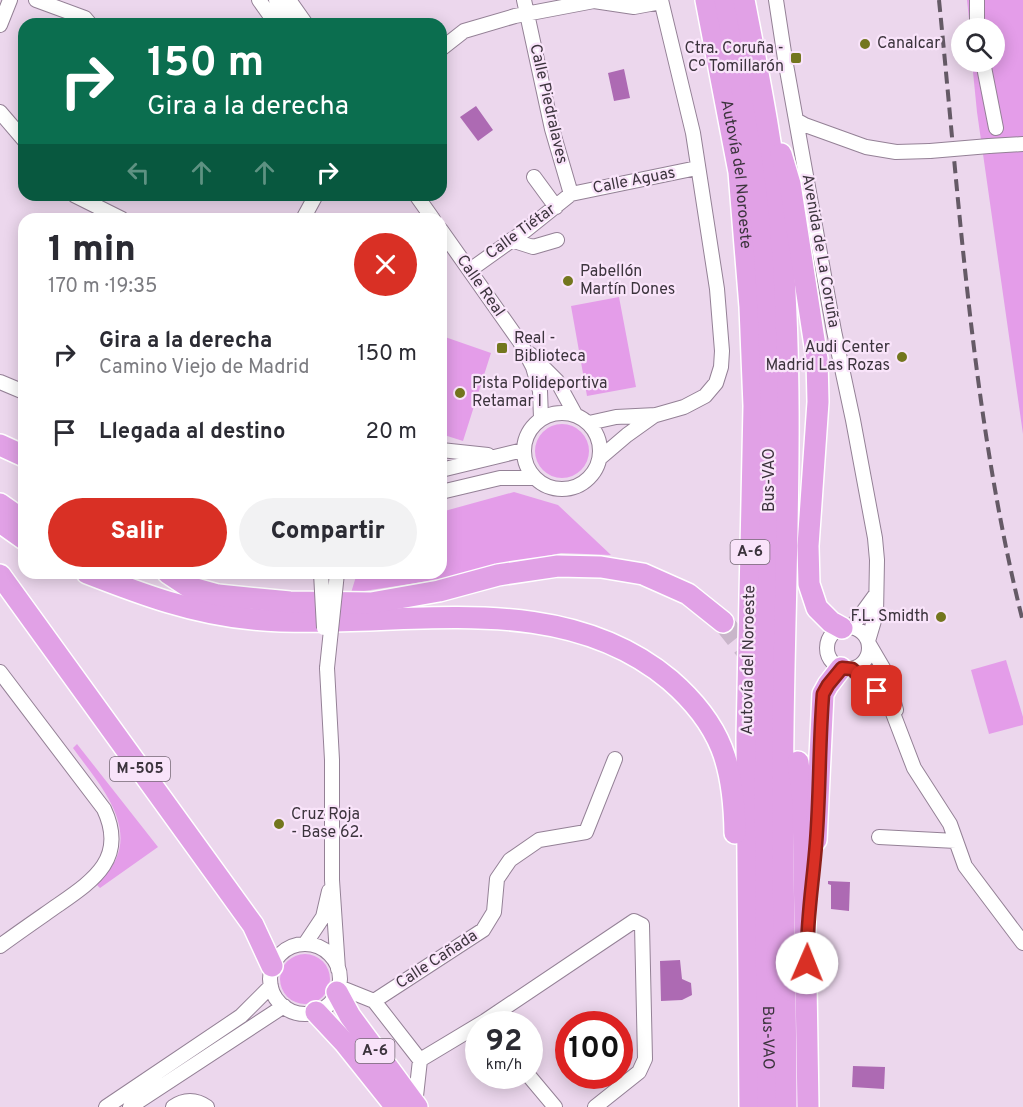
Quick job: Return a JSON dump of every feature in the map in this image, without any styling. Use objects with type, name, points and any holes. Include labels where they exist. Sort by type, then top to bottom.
[{"type":"highway","name":"Autovía del Noroeste","points":[[706,0],[739,172],[750,307],[754,406],[747,738],[750,1107]]},
{"type":"highway","name":"Bus-VAO","points":[[725,0],[756,171],[766,276],[771,416],[766,738],[768,1107]]},
{"type":"highway","name":"A-6","points":[[744,0],[761,88],[780,219],[788,405],[783,738],[786,1107]]},
{"type":"highway","points":[[761,88],[790,184],[817,359],[818,402],[808,546],[809,584],[817,608],[831,622],[847,627]]},
{"type":"highway","points":[[0,445],[18,453]]},
{"type":"highway","points":[[0,504],[18,517]]},
{"type":"highway","points":[[0,522],[18,535]]},
{"type":"highway","points":[[129,579],[181,596],[252,607],[336,608],[439,591],[498,575],[558,566],[602,567],[643,574],[688,594],[723,622]]},
{"type":"highway","name":"M-505","points":[[0,575],[253,925],[272,976]]},
{"type":"highway","points":[[103,579],[179,606],[252,619],[291,622],[462,617],[553,626],[610,644],[655,668],[690,698],[703,714],[716,735],[731,776],[735,826],[736,1107]]},
{"type":"highway","points":[[177,579],[189,587],[218,595],[290,602],[371,603]]},
{"type":"highway","points":[[806,939],[813,892],[820,796],[823,694],[828,685],[847,668]]},
{"type":"highway","points":[[798,762],[803,801],[808,1107]]},
{"type":"highway","name":"A-6","points":[[338,990],[350,1016],[409,1106]]},
{"type":"highway","points":[[316,1012],[409,1106]]},
{"type":"street","points":[[0,26],[10,0]]},
{"type":"street","points":[[36,0],[85,18]]},
{"type":"street","points":[[259,0],[272,18]]},
{"type":"street","points":[[276,0],[287,18]]},
{"type":"street","points":[[290,0],[302,18]]},
{"type":"street","name":"Avenida de La Coruña","points":[[776,0],[834,331],[871,514],[877,560],[876,614],[868,642]]},
{"type":"street","points":[[977,0],[977,18]]},
{"type":"street","points":[[447,45],[464,32],[526,7],[594,1],[634,7],[661,1],[693,133],[717,289],[722,351],[720,368],[716,383],[705,396],[684,407],[656,415],[616,417],[589,423]]},
{"type":"street","name":"Calle Piedralaves","points":[[526,7],[552,129],[571,194]]},
{"type":"street","points":[[985,72],[996,128]]},
{"type":"street","points":[[0,112],[18,133]]},
{"type":"street","points":[[796,120],[866,147],[896,152],[1023,144]]},
{"type":"street","name":"Calle Aguas","points":[[571,194],[697,168]]},
{"type":"street","points":[[534,177],[556,207]]},
{"type":"street","name":"Calle Tiétar","points":[[470,270],[571,194]]},
{"type":"street","points":[[86,201],[110,213]]},
{"type":"street","name":"Calle Real","points":[[447,238],[520,342],[533,367],[540,391],[541,418]]},
{"type":"street","points":[[511,240],[533,247],[556,240]]},
{"type":"street","name":"Calle Real","points":[[520,342],[557,381],[575,414]]},
{"type":"street","points":[[0,382],[18,390]]},
{"type":"street","points":[[552,413],[575,414],[589,423],[597,436],[600,458],[595,471],[586,481],[573,488],[560,489],[546,486],[535,478],[524,460],[523,450],[529,431],[541,418],[552,413]]},
{"type":"street","points":[[600,458],[656,415]]},
{"type":"street","points":[[447,468],[523,450]]},
{"type":"street","points":[[447,451],[496,456]]},
{"type":"street","points":[[447,491],[500,478],[535,478]]},
{"type":"street","points":[[321,579],[332,760],[332,880],[338,969],[338,990],[325,1007],[316,1012],[294,1011],[284,1006],[276,997],[272,976],[276,958],[287,949],[305,944],[314,945],[329,953],[338,969]]},
{"type":"street","points":[[327,668],[336,579]]},
{"type":"street","points":[[876,594],[847,627],[835,631],[827,644],[830,658],[835,664],[847,668],[885,699],[898,724],[914,768],[941,808],[964,866],[1023,943]]},
{"type":"street","points":[[847,627],[862,632],[886,673],[898,724]]},
{"type":"street","points":[[847,668],[862,664],[866,659],[868,642]]},
{"type":"street","points":[[0,672],[104,809],[110,824],[112,840],[108,858],[99,873],[85,886],[0,946]]},
{"type":"street","name":"Calle Cañada","points":[[374,1001],[483,930],[494,912],[496,879],[510,860],[539,840],[586,832],[615,759]]},
{"type":"street","points":[[879,837],[956,842]]},
{"type":"street","points":[[305,944],[323,917],[332,880]]},
{"type":"street","points":[[503,1011],[634,921],[642,925],[645,1059],[639,1072],[596,1107]]},
{"type":"street","points":[[106,1107],[241,1016],[272,976]]},
{"type":"street","points":[[338,990],[374,1001],[420,1060]]},
{"type":"street","points":[[130,1107],[284,1006]]},
{"type":"street","points":[[409,1106],[420,1060],[465,1035]]},
{"type":"street","points":[[540,1089],[555,1107]]},
{"type":"street","points":[[172,1107],[187,1100],[200,1102],[207,1107]]},
{"type":"shaded area","points":[[967,0],[1023,0],[1023,434],[973,72],[1005,72],[1005,18],[969,18]]},
{"type":"shaded area","points":[[624,69],[630,98],[614,101],[608,73]]},
{"type":"shaded area","points":[[476,106],[493,130],[478,141],[460,117]]},
{"type":"shaded area","points":[[619,297],[636,387],[587,396],[571,306]]},
{"type":"shaded area","name":"Pista Polideportiva Retamar I","points":[[447,338],[491,353],[463,441],[447,436]]},
{"type":"shaded area","points":[[562,424],[572,426],[581,432],[587,441],[589,451],[587,461],[581,470],[572,476],[562,478],[552,476],[543,470],[537,461],[535,451],[537,441],[543,432],[552,426]]},
{"type":"shaded area","points":[[514,492],[558,505],[611,555],[561,553],[447,577],[447,510]]},
{"type":"shaded area","points":[[355,579],[438,579],[429,581],[351,593]]},
{"type":"shaded area","points":[[1006,660],[1023,717],[1023,725],[989,734],[971,670]]},
{"type":"shaded area","points":[[77,744],[158,847],[100,888],[97,885],[116,859],[120,844],[120,829],[116,814],[101,786],[73,748]]},
{"type":"shaded area","points":[[828,881],[850,882],[849,911],[831,909],[831,885]]},
{"type":"shaded area","points":[[305,954],[319,958],[326,965],[330,979],[326,993],[319,1000],[305,1004],[291,1000],[284,993],[280,979],[284,965],[291,958]]},
{"type":"shaded area","points":[[680,960],[682,979],[691,983],[692,995],[682,1000],[661,1001],[660,961]]},
{"type":"shaded area","points":[[853,1066],[885,1067],[884,1089],[852,1087]]},
{"type":"tunnel","points":[[723,622],[756,663]]},
{"type":"railway","points":[[939,0],[961,234],[980,390],[991,468],[1023,622]]},
{"type":"place","name":"Canalcar","points":[[865,44]]},
{"type":"place","name":"Ctra. Coruña - Cº Tomillarón","points":[[796,58]]},
{"type":"place","name":"Pabellón Martín Dones","points":[[568,281]]},
{"type":"place","name":"Real - Biblioteca","points":[[502,348]]},
{"type":"place","name":"Audi Center Madrid Las Rozas","points":[[902,357]]},
{"type":"place","name":"Pista Polideportiva Retamar I","points":[[460,393]]},
{"type":"place","name":"F.L. Smidth","points":[[941,617]]},
{"type":"place","name":"Cruz Roja - Base 62.","points":[[279,824]]},
{"type":"route","points":[[807,963],[806,939],[813,892],[820,796],[820,730],[823,694],[842,668],[852,669],[877,691]]}]
